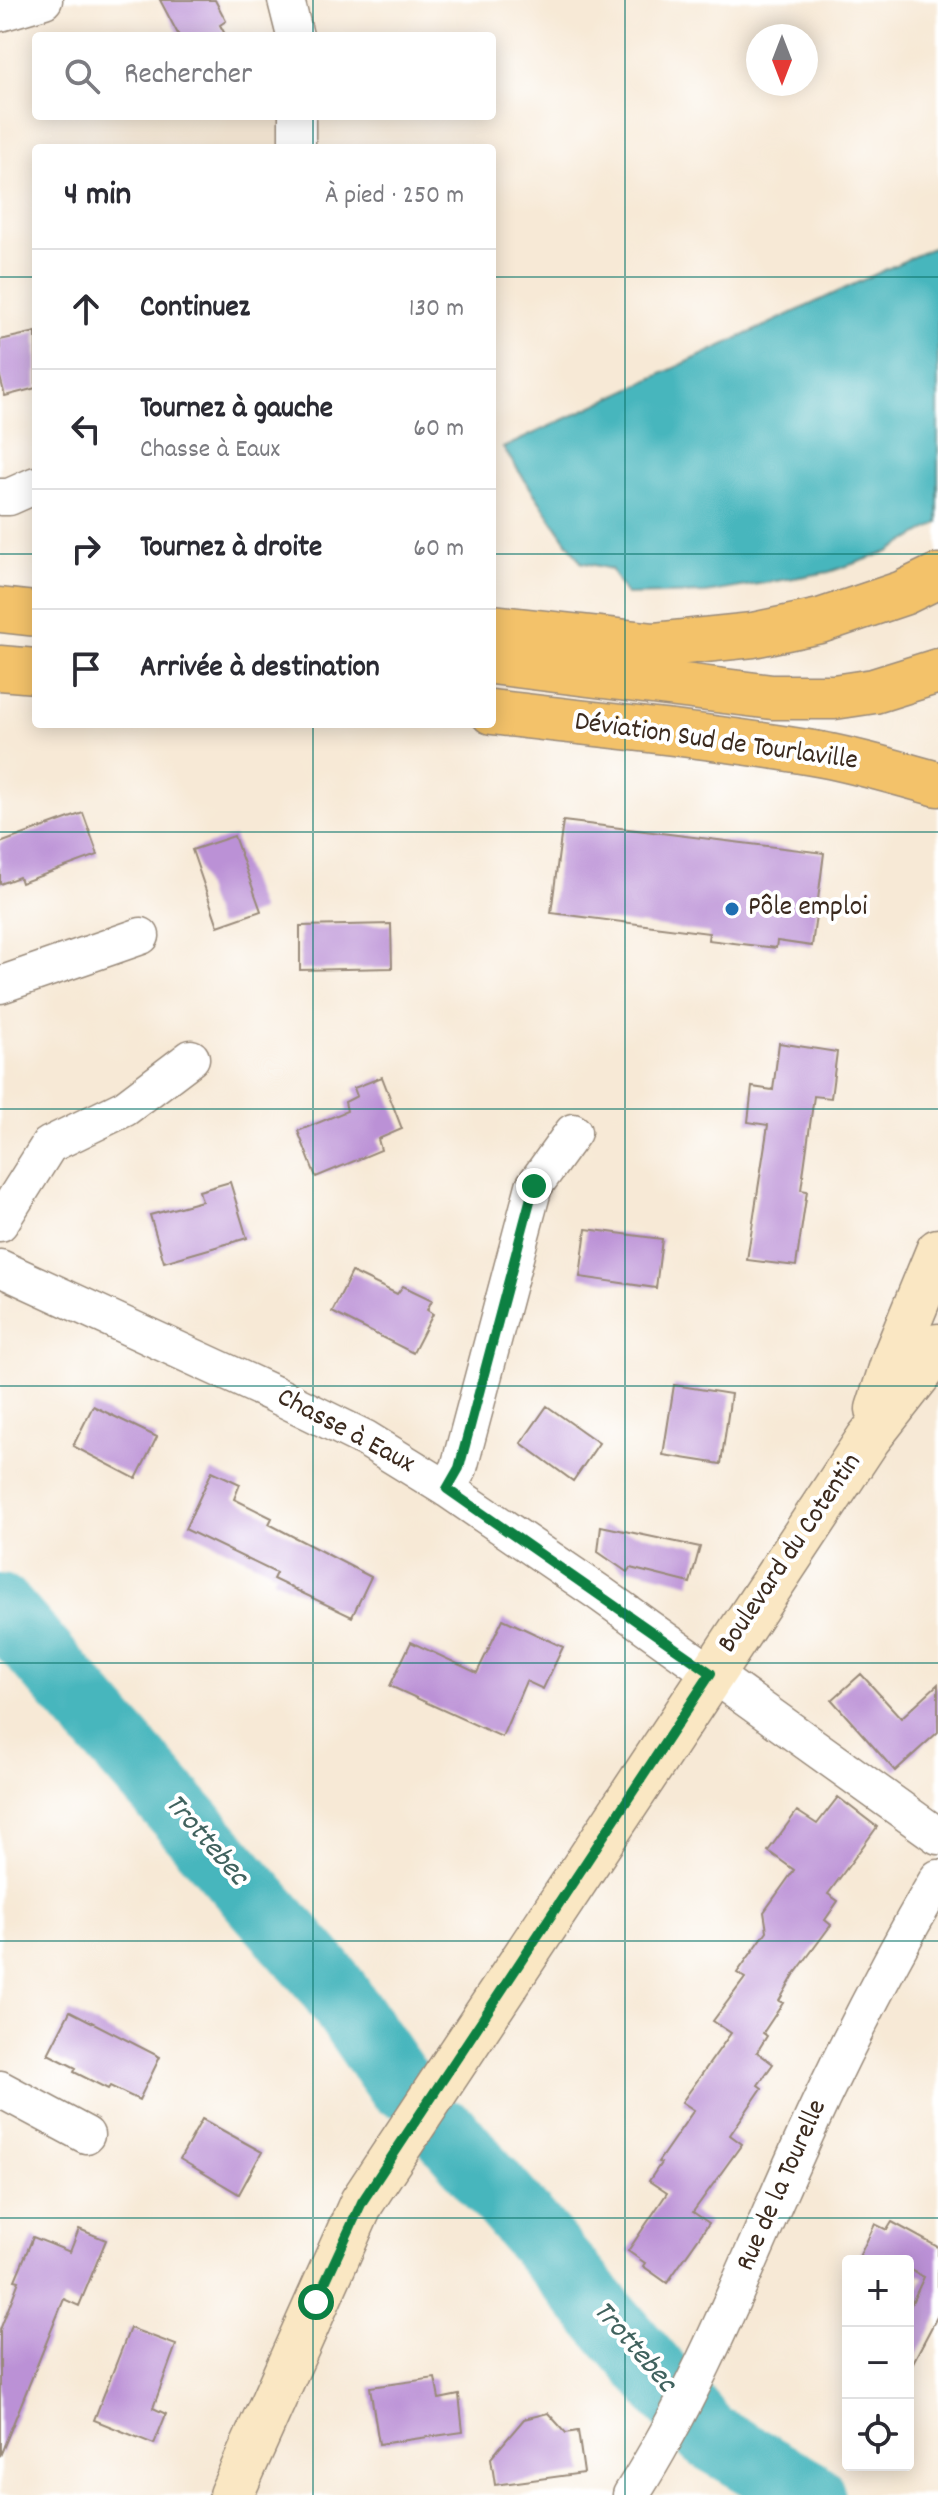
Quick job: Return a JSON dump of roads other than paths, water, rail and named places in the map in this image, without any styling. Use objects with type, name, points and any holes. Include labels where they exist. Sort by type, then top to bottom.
[{"type":"highway","points":[[496,627],[655,645],[753,635],[820,621],[903,593],[938,576]]},
{"type":"highway","points":[[0,610],[32,614]]},
{"type":"highway","name":"Déviation Sud de Tourlaville","points":[[496,662],[772,697],[834,697],[874,691],[938,671]]},
{"type":"highway","points":[[0,668],[32,671]]},
{"type":"highway","name":"Déviation Sud de Tourlaville","points":[[496,713],[815,753],[938,784]]},
{"type":"main road","name":"Boulevard du Cotentin","points":[[868,1439],[895,1356],[938,1251]]},
{"type":"main road","name":"Boulevard du Cotentin","points":[[231,2495],[362,2202],[868,1439],[938,1346]]},
{"type":"street","points":[[0,13],[44,0]]},
{"type":"street","points":[[286,0],[294,32]]},
{"type":"street","points":[[297,120],[297,144]]},
{"type":"street","points":[[0,497],[9,497],[32,487]]},
{"type":"street","points":[[0,985],[141,936]]},
{"type":"street","points":[[0,1223],[49,1145],[125,1108],[191,1058]]},
{"type":"street","points":[[447,1489],[459,1468],[534,1186],[573,1132]]},
{"type":"street","name":"Chasse à Eaux","points":[[0,1268],[366,1439],[447,1489],[938,1836]]},
{"type":"street","name":"Rue de la Tourelle","points":[[631,2495],[690,2390],[824,2094],[902,1941],[938,1878]]},
{"type":"street","points":[[0,2089],[86,2135]]},
{"type":"water","points":[[938,245],[938,523],[888,552],[829,572],[706,593],[626,595],[611,569],[581,562],[503,448]]},
{"type":"waterway","name":"Trottebec","points":[[0,1608],[327,1980],[398,2083]]},
{"type":"waterway","name":"Trottebec","points":[[448,2134],[707,2435],[811,2495]]},
{"type":"place","name":"Pôle emploi","points":[[732,909]]}]
